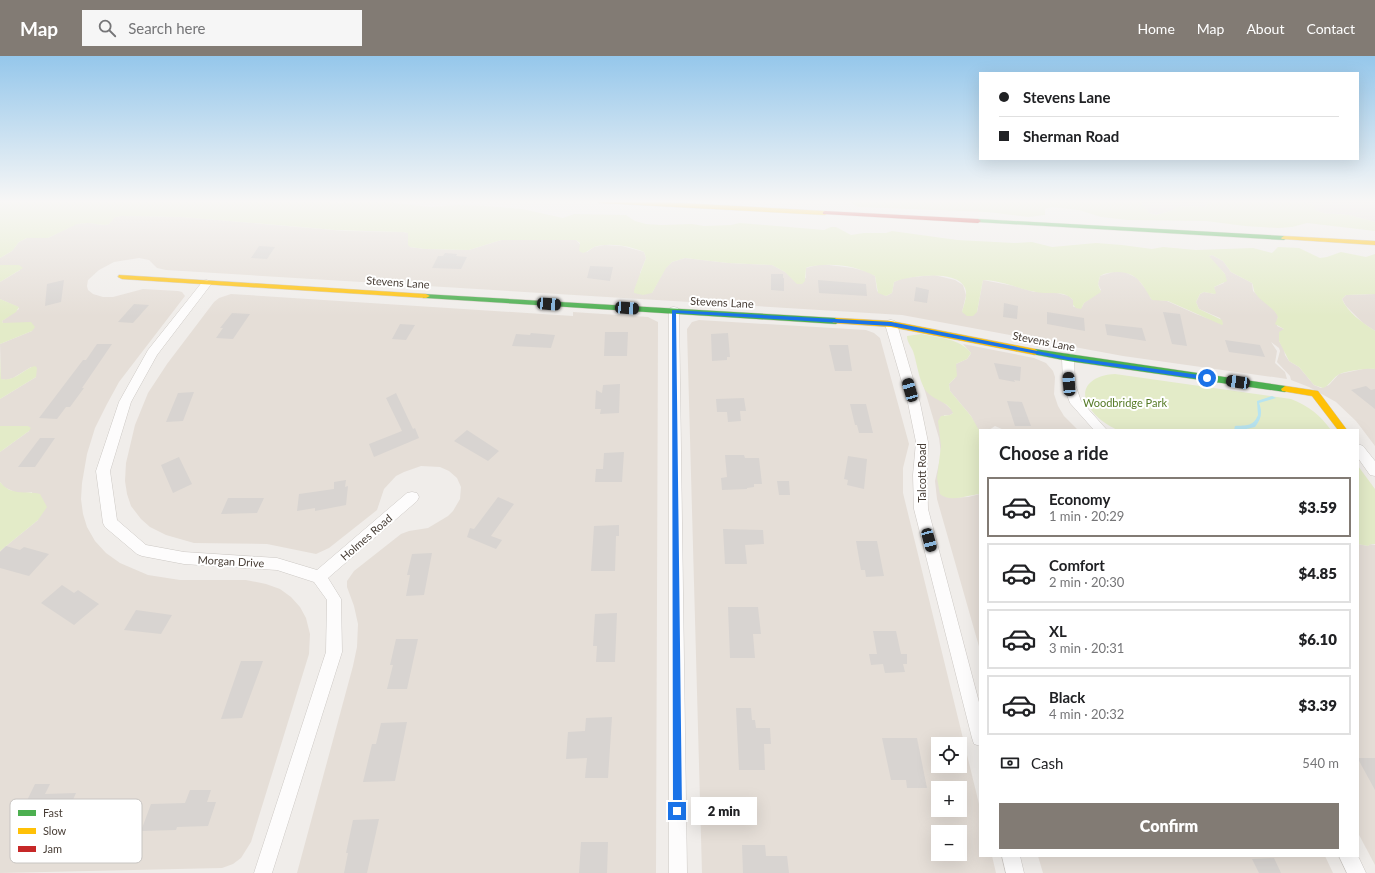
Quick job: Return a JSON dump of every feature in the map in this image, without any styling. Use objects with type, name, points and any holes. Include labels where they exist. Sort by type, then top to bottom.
[{"type":"street","points":[[1304,239],[1375,243]]},
{"type":"street","name":"Stevens Lane","points":[[122,277],[891,324],[1068,358],[1315,393],[1342,429]]},
{"type":"street","name":"Morgan Drive","points":[[207,283],[152,353],[125,402],[102,471],[110,523],[142,550],[184,558],[277,564],[320,577]]},
{"type":"street","points":[[674,311],[678,873]]},
{"type":"street","name":"Talcott Road","points":[[891,324],[914,403],[922,442],[920,476],[921,509],[979,734]]},
{"type":"street","points":[[1068,358],[1069,384],[1076,403],[1099,429]]},
{"type":"street","points":[[1359,450],[1375,471]]},
{"type":"street","name":"Holmes Road","points":[[320,577],[412,497]]},
{"type":"street","points":[[263,873],[334,652],[334,599],[320,577]]},
{"type":"street","points":[[1011,857],[1015,873]]},
{"type":"street","points":[[1349,857],[1357,873]]},
{"type":"shaded area","points":[[25,239],[409,239],[410,247],[425,249],[469,250],[501,240],[576,240],[587,252],[594,247],[604,245],[622,246],[644,252],[646,258],[640,273],[652,293],[665,268],[672,262],[685,258],[728,263],[772,265],[787,273],[806,278],[806,268],[821,264],[853,268],[869,272],[875,276],[877,291],[886,296],[892,293],[894,282],[903,278],[934,275],[955,280],[963,285],[966,295],[962,312],[977,312],[983,280],[1014,286],[1034,292],[1053,292],[1069,296],[1073,300],[1074,307],[1082,307],[1084,303],[1101,290],[1098,284],[1100,276],[1113,272],[1125,272],[1137,278],[1148,292],[1151,299],[1167,301],[1223,324],[1220,318],[1199,309],[1196,302],[1200,294],[1204,292],[1215,294],[1214,287],[1224,283],[1225,274],[1208,256],[1212,255],[1223,261],[1231,272],[1252,283],[1253,291],[1275,311],[1278,316],[1277,326],[1284,329],[1279,341],[1284,349],[1285,355],[1289,361],[1299,367],[1314,385],[1321,388],[1329,385],[1339,374],[1368,368],[1375,369],[1375,446],[1356,421],[1336,402],[1309,387],[1291,380],[1290,376],[1277,362],[1280,351],[1279,348],[1271,342],[1277,351],[1275,363],[1285,372],[1287,379],[1123,356],[902,315],[166,270],[157,268],[149,260],[139,258],[114,262],[99,270],[88,280],[88,290],[93,294],[103,297],[113,297],[143,289],[178,291],[182,292],[185,296],[119,382],[95,428],[87,454],[82,483],[81,499],[87,527],[95,541],[106,553],[120,563],[148,575],[180,580],[246,580],[266,584],[280,589],[291,597],[300,607],[306,618],[310,634],[309,654],[251,842],[241,858],[233,864],[222,868],[0,873],[0,551],[38,520],[32,492],[19,494],[4,487],[0,482],[0,452],[29,431],[0,426],[0,399],[36,377],[31,367],[13,378],[6,380],[1,379],[0,344],[32,331],[3,323],[2,321],[19,309],[18,307],[0,299],[0,282],[20,270],[19,265],[0,265],[0,258],[12,251],[19,242]]},
{"type":"shaded area","points":[[231,294],[573,316],[573,312],[648,317],[658,322],[656,873],[297,873],[357,647],[358,624],[354,606],[347,587],[347,581],[354,571],[401,534],[428,528],[448,516],[453,511],[460,499],[461,487],[457,478],[449,471],[440,467],[421,466],[404,472],[396,476],[384,489],[377,510],[329,548],[316,554],[267,544],[194,543],[166,535],[150,527],[141,519],[131,506],[125,481],[126,463],[135,425],[148,393],[167,364],[214,302],[219,298]]},
{"type":"shaded area","points":[[1375,294],[1375,331],[1363,323],[1346,306],[1342,299],[1346,295]]},
{"type":"shaded area","points":[[699,320],[866,330],[874,333],[880,338],[909,444],[903,468],[903,493],[963,737],[931,737],[931,773],[967,773],[967,755],[979,804],[979,857],[992,857],[996,873],[702,873],[687,329],[692,322]]},
{"type":"shaded area","points":[[963,344],[1034,358],[1046,363],[1053,371],[1055,377],[1054,394],[1058,406],[1064,416],[1077,429],[1002,429],[995,426],[990,429],[979,429],[978,431],[971,416],[950,391],[949,384],[955,378],[956,364],[967,359],[971,353]]},
{"type":"shaded area","points":[[911,346],[923,384],[932,395],[942,401],[953,411],[950,415],[944,415],[941,454],[939,438]]},
{"type":"shaded area","points":[[940,459],[949,498],[968,497],[979,494],[979,646],[937,499],[935,481]]},
{"type":"shaded area","points":[[1359,544],[1368,546],[1370,544],[1375,545],[1375,865],[1359,835]]},
{"type":"shaded area","points":[[1038,857],[1325,857],[1333,873],[1043,873]]},
{"type":"green space","points":[[0,239],[25,239],[19,242],[12,251],[0,258]]},
{"type":"green space","points":[[408,239],[951,239],[1014,243],[1032,242],[1052,247],[1096,243],[1152,249],[1163,247],[1196,250],[1253,248],[1272,253],[1278,247],[1299,248],[1320,258],[1341,252],[1366,257],[1375,254],[1375,294],[1346,295],[1342,299],[1351,313],[1375,331],[1375,369],[1345,372],[1338,375],[1323,388],[1314,385],[1299,367],[1289,361],[1279,341],[1279,332],[1284,329],[1275,324],[1278,317],[1255,293],[1252,283],[1231,272],[1223,261],[1212,255],[1209,256],[1225,274],[1227,281],[1214,287],[1215,294],[1204,292],[1200,294],[1196,302],[1199,309],[1222,320],[1222,325],[1168,301],[1152,300],[1143,285],[1135,277],[1130,274],[1118,272],[1100,276],[1098,284],[1101,292],[1084,303],[1081,309],[1076,308],[1073,305],[1073,300],[1064,294],[1029,291],[999,282],[983,280],[977,312],[973,316],[967,316],[962,312],[966,297],[965,288],[960,282],[953,278],[943,276],[921,276],[894,282],[892,293],[886,296],[878,293],[875,276],[868,272],[851,267],[825,265],[808,267],[806,268],[805,281],[802,284],[797,284],[785,272],[772,265],[728,263],[685,258],[672,262],[666,268],[652,293],[643,295],[634,293],[634,290],[646,258],[644,252],[626,246],[606,245],[594,247],[583,253],[579,251],[580,243],[576,240],[501,240],[469,250],[425,249],[410,247],[408,245]]},
{"type":"green space","points":[[0,265],[19,265],[23,268],[0,282]]},
{"type":"green space","points":[[0,299],[19,307],[16,312],[2,321],[3,323],[31,322],[35,327],[32,331],[0,344]]},
{"type":"green space","points":[[921,334],[955,341],[971,353],[967,359],[956,364],[957,376],[949,384],[950,391],[971,416],[979,430],[979,494],[959,498],[949,498],[940,494],[937,478],[941,446],[938,421],[941,416],[950,415],[953,413],[945,403],[930,395],[924,388],[907,336]]},
{"type":"green space","points":[[0,355],[1,379],[11,379],[35,366],[37,368],[36,377],[0,399]]},
{"type":"green space","name":"Woodbridge Park","points":[[1115,374],[1291,399],[1314,412],[1330,429],[1115,429],[1104,422],[1092,411],[1085,396],[1088,385],[1093,380]]},
{"type":"green space","points":[[0,426],[28,426],[31,428],[0,452]]},
{"type":"green space","points":[[1359,467],[1375,489],[1375,544],[1368,546],[1359,544]]},
{"type":"green space","points":[[0,482],[9,490],[40,494],[47,507],[38,520],[0,551]]},
{"type":"water","points":[[1272,396],[1276,398],[1259,403],[1261,416],[1255,427],[1234,429],[1235,426],[1249,425],[1254,422],[1258,415],[1257,401]]},
{"type":"building","points":[[259,246],[275,247],[267,259],[251,258]]},
{"type":"building","points":[[445,253],[467,257],[461,269],[432,268],[438,256],[443,256]]},
{"type":"building","points":[[590,266],[613,267],[610,281],[587,278]]},
{"type":"building","points":[[771,274],[783,274],[784,291],[771,290]]},
{"type":"building","points":[[64,280],[61,302],[45,306],[47,284]]},
{"type":"building","points":[[818,280],[866,284],[867,296],[819,293]]},
{"type":"building","points":[[916,287],[929,290],[927,303],[914,301]]},
{"type":"building","points":[[1004,303],[1018,306],[1017,319],[1003,317]]},
{"type":"building","points":[[134,304],[149,305],[133,323],[118,322]]},
{"type":"building","points":[[1047,312],[1084,318],[1085,331],[1047,324]]},
{"type":"building","points":[[1163,312],[1180,314],[1187,346],[1172,344]]},
{"type":"building","points":[[232,313],[250,314],[233,339],[216,338],[223,328],[220,328]]},
{"type":"building","points":[[400,324],[415,325],[406,340],[392,339]]},
{"type":"building","points":[[1105,324],[1142,328],[1146,341],[1107,335]]},
{"type":"building","points":[[605,332],[628,332],[627,356],[604,356]]},
{"type":"building","points":[[531,333],[555,335],[551,348],[512,346],[516,334],[530,335]]},
{"type":"building","points":[[728,333],[730,357],[727,357],[727,360],[712,361],[711,334]]},
{"type":"building","points":[[1225,340],[1260,345],[1265,357],[1229,352]]},
{"type":"building","points":[[97,344],[112,344],[70,407],[66,407],[57,419],[39,418],[83,360],[86,360]]},
{"type":"building","points":[[829,345],[848,345],[852,371],[835,371]]},
{"type":"building","points":[[994,363],[1021,367],[1020,381],[1014,380],[1015,382],[999,379]]},
{"type":"building","points":[[620,384],[619,413],[600,414],[601,409],[595,409],[596,390],[602,393],[603,385]]},
{"type":"building","points":[[1366,386],[1371,390],[1375,389],[1375,409],[1351,390]]},
{"type":"building","points":[[194,392],[183,421],[166,422],[178,393]]},
{"type":"building","points":[[396,393],[413,429],[415,428],[419,438],[374,457],[369,444],[402,431],[386,398]]},
{"type":"building","points":[[744,398],[746,411],[740,411],[741,421],[728,422],[727,412],[717,412],[716,399]]},
{"type":"building","points":[[1007,401],[1022,402],[1031,426],[1015,426]]},
{"type":"building","points":[[850,404],[866,404],[873,433],[859,433],[857,425],[855,425]]},
{"type":"building","points":[[467,430],[499,451],[488,461],[454,441]]},
{"type":"building","points":[[40,438],[55,438],[35,467],[18,467]]},
{"type":"building","points":[[624,452],[622,482],[595,482],[596,469],[603,469],[604,453]]},
{"type":"building","points":[[725,455],[744,455],[745,458],[759,458],[762,484],[754,484],[754,487],[747,489],[722,490],[721,478],[727,477]]},
{"type":"building","points":[[848,456],[867,459],[864,489],[847,485],[848,480],[844,479]]},
{"type":"building","points":[[179,457],[192,484],[173,493],[161,465]]},
{"type":"building","points":[[346,480],[345,487],[348,486],[346,505],[315,511],[315,508],[297,511],[299,494],[334,489],[334,482]]},
{"type":"building","points":[[777,481],[789,481],[790,495],[779,495]]},
{"type":"building","points":[[498,497],[514,504],[491,536],[502,540],[496,549],[467,537],[470,528],[474,529]]},
{"type":"building","points":[[228,498],[264,498],[257,513],[221,514]]},
{"type":"building","points":[[619,525],[619,536],[616,536],[615,571],[591,571],[594,526]]},
{"type":"building","points":[[723,529],[763,530],[764,544],[745,545],[747,564],[725,564]]},
{"type":"building","points":[[856,541],[877,541],[884,576],[866,577],[865,570],[861,570]]},
{"type":"building","points":[[6,546],[20,550],[24,547],[49,554],[29,576],[0,568],[0,552]]},
{"type":"building","points":[[432,553],[424,595],[406,596],[410,575],[407,575],[412,554]]},
{"type":"building","points":[[62,585],[74,593],[78,590],[99,604],[74,625],[41,603]]},
{"type":"building","points":[[728,607],[758,607],[761,634],[753,634],[755,658],[730,658]]},
{"type":"building","points":[[136,610],[172,615],[161,634],[124,630]]},
{"type":"building","points":[[617,613],[615,662],[596,662],[597,646],[593,646],[595,614]]},
{"type":"building","points":[[873,631],[896,631],[901,654],[907,654],[907,664],[903,664],[905,672],[885,673],[883,664],[871,665],[869,654],[877,654]]},
{"type":"building","points":[[396,639],[418,639],[407,689],[387,689],[393,665],[390,665]]},
{"type":"building","points":[[241,661],[263,661],[242,718],[221,719]]},
{"type":"building","points":[[736,708],[751,708],[752,720],[755,720],[756,728],[770,728],[771,744],[764,744],[765,770],[739,770]]},
{"type":"building","points":[[612,717],[608,778],[585,778],[587,758],[566,759],[568,732],[585,731],[586,718]]},
{"type":"building","points":[[407,722],[395,781],[363,782],[372,744],[376,744],[381,723]]},
{"type":"building","points":[[882,738],[917,738],[927,788],[907,788],[906,780],[891,780]]},
{"type":"building","points":[[1359,758],[1375,758],[1375,790],[1359,761]]},
{"type":"building","points":[[35,784],[50,784],[45,794],[76,793],[73,799],[28,799]]},
{"type":"building","points":[[190,790],[211,790],[207,802],[216,802],[208,826],[177,827],[176,830],[142,831],[151,804],[185,803]]},
{"type":"building","points":[[379,819],[367,873],[344,873],[348,853],[346,853],[353,820]]},
{"type":"building","points":[[581,842],[608,842],[607,873],[579,873]]},
{"type":"building","points":[[742,845],[765,845],[766,856],[787,856],[789,873],[743,873]]},
{"type":"building","points":[[1274,858],[1281,873],[1259,873],[1252,859]]},
{"type":"traffic: fast","points":[[426,296],[836,321]]},
{"type":"traffic: fast","points":[[1035,352],[1285,389]]},
{"type":"traffic: slow","points":[[1305,239],[1375,243]]},
{"type":"traffic: slow","points":[[122,277],[426,296]]},
{"type":"traffic: slow","points":[[836,321],[891,324],[1035,352]]},
{"type":"traffic: slow","points":[[1285,389],[1315,393],[1342,429]]},
{"type":"route","points":[[677,811],[674,311],[891,324],[1068,358],[1207,378]]}]
